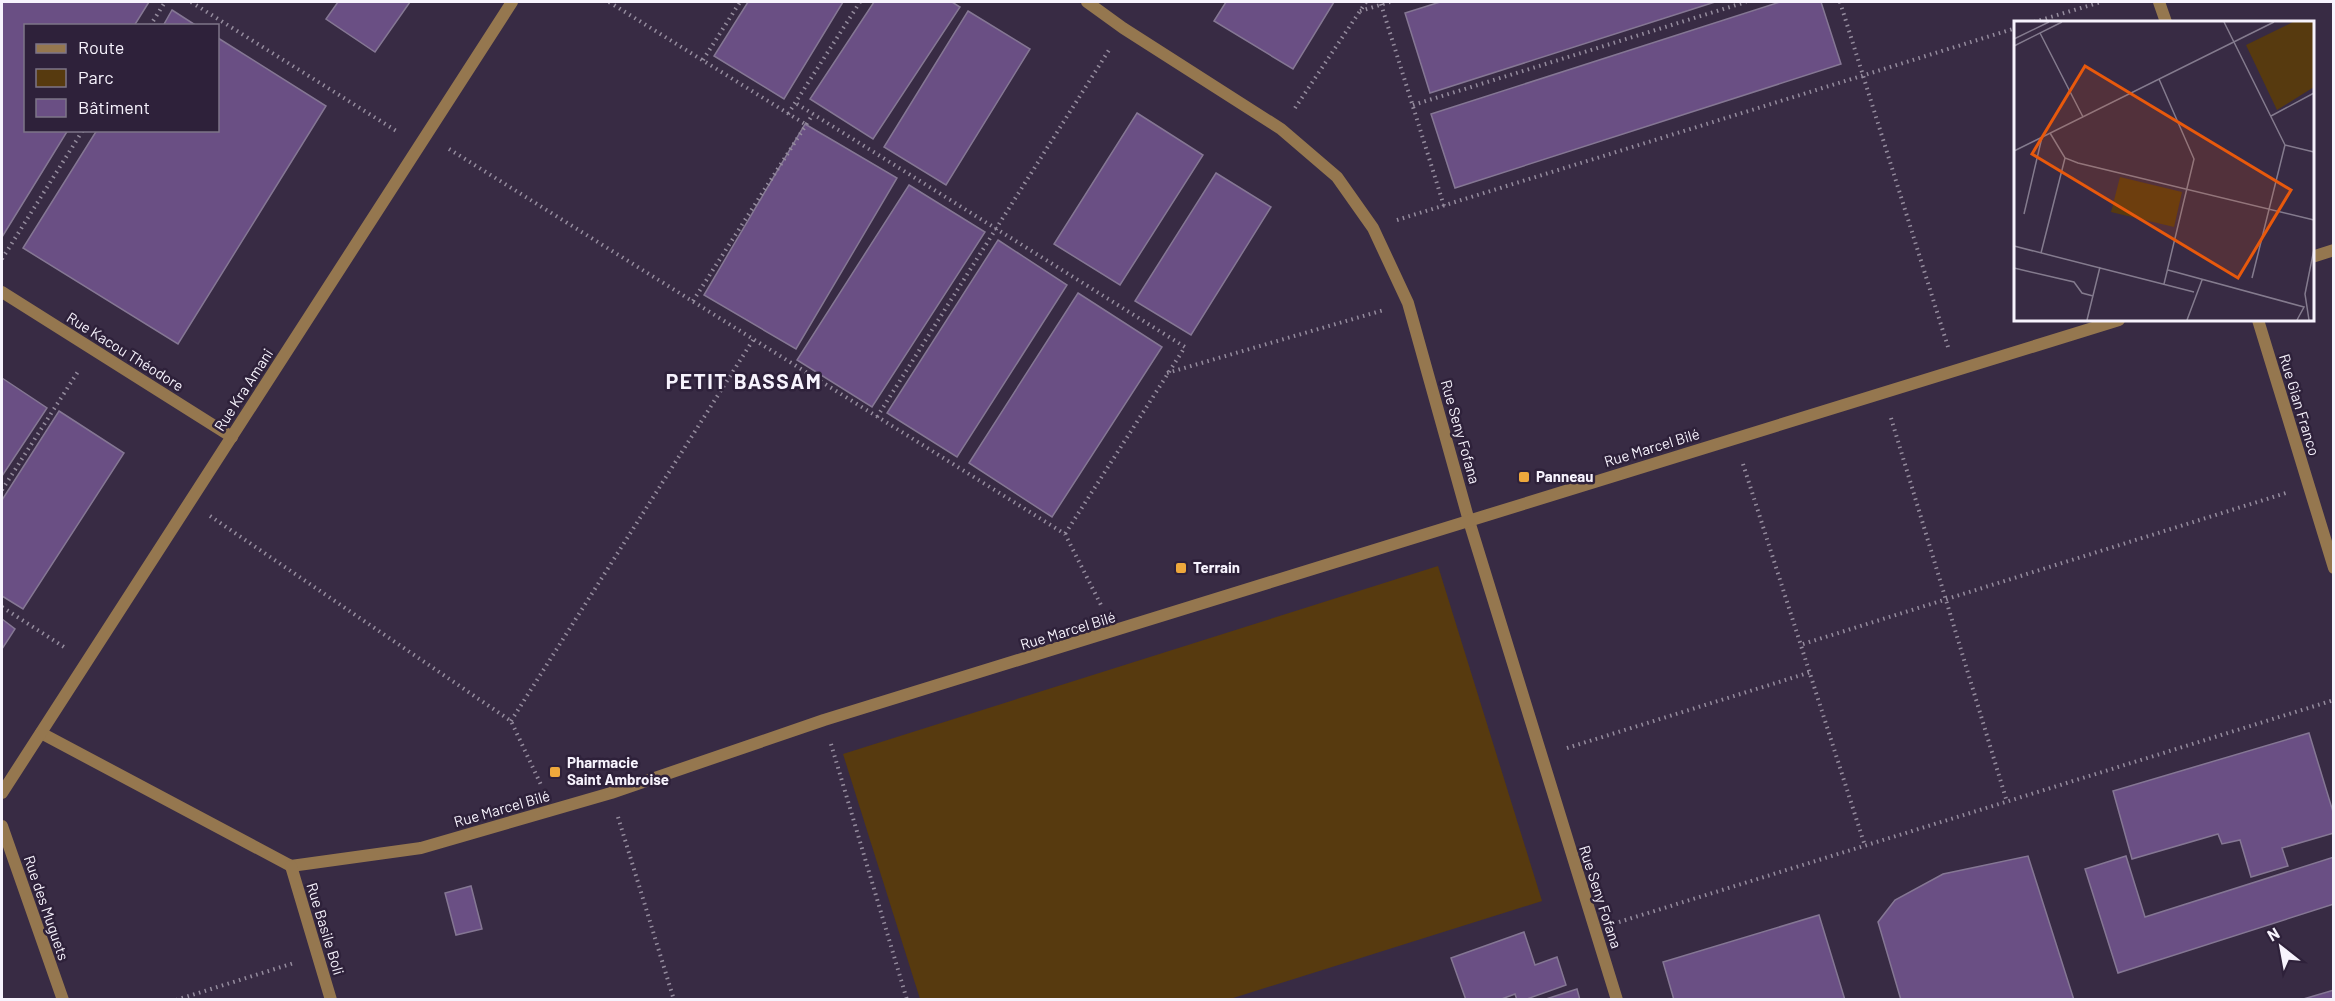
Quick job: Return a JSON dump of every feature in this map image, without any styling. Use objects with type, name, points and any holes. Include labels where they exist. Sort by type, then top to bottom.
[{"type":"street","name":"Rue Kra Amani","points":[[2,793],[512,2]]},
{"type":"street","name":"Rue Seny Fofana","points":[[1088,2],[1123,28],[1281,129],[1337,177],[1373,228],[1408,303],[1469,521],[1540,757],[1617,999]]},
{"type":"street","points":[[2159,2],[2166,21]]},
{"type":"street","points":[[2314,257],[2334,250]]},
{"type":"street","name":"Rue Kacou Théodore","points":[[2,292],[232,437]]},
{"type":"street","name":"Rue Marcel Bilé","points":[[291,866],[421,848],[611,793],[824,720],[2116,321]]},
{"type":"street","name":"Rue Gian Franco","points":[[2258,321],[2334,568]]},
{"type":"street","points":[[41,733],[291,866]]},
{"type":"street","name":"Rue des Muguets","points":[[2,826],[63,999]]},
{"type":"street","name":"Rue Basile Boli","points":[[291,866],[331,999]]},
{"type":"path","points":[[151,24],[165,2]]},
{"type":"path","points":[[191,2],[693,301],[1065,534],[1115,632]]},
{"type":"path","points":[[609,2],[805,124]]},
{"type":"path","points":[[703,60],[740,2]]},
{"type":"path","points":[[788,114],[797,104],[860,2]]},
{"type":"path","points":[[1281,129],[1366,2]]},
{"type":"path","points":[[1360,11],[1390,2]]},
{"type":"path","points":[[1413,105],[1746,2]]},
{"type":"path","points":[[1840,2],[1955,372]]},
{"type":"path","points":[[2037,21],[2101,2]]},
{"type":"path","points":[[1381,4],[1444,206]]},
{"type":"path","points":[[878,417],[998,230],[1123,28]]},
{"type":"path","points":[[1373,228],[2014,29]]},
{"type":"path","points":[[797,104],[1185,347],[1166,373],[1065,534]]},
{"type":"path","points":[[693,301],[813,114]]},
{"type":"path","points":[[2,259],[82,132]]},
{"type":"path","points":[[1166,373],[1408,303]]},
{"type":"path","points":[[511,721],[753,340]]},
{"type":"path","points":[[2,490],[93,349]]},
{"type":"path","points":[[1883,392],[2007,802]]},
{"type":"path","points":[[1734,438],[1803,644],[1865,846]]},
{"type":"path","points":[[1803,644],[2308,486]]},
{"type":"path","points":[[190,502],[511,721],[552,810]]},
{"type":"path","points":[[2,607],[87,661]]},
{"type":"path","points":[[1540,757],[1811,672]]},
{"type":"path","points":[[1595,930],[2334,700]]},
{"type":"path","points":[[824,720],[907,999]]},
{"type":"path","points":[[611,793],[674,999]]},
{"type":"path","points":[[176,999],[318,956]]},
{"type":"green space","points":[[1438,566],[1542,901],[1230,999],[920,999],[843,754]]},
{"type":"building","points":[[2,2],[149,2],[135,24],[24,24],[24,132],[67,132],[2,237]]},
{"type":"building","points":[[338,2],[410,2],[375,52],[326,19]]},
{"type":"building","points":[[748,2],[843,2],[784,99],[714,56]]},
{"type":"building","points":[[874,2],[952,2],[960,7],[873,139],[810,99]]},
{"type":"building","points":[[1226,2],[1334,2],[1293,69],[1214,21]]},
{"type":"building","points":[[1440,2],[1715,2],[1430,93],[1405,13]]},
{"type":"building","points":[[1780,2],[1821,2],[1841,64],[1455,188],[1431,114]]},
{"type":"building","points":[[172,10],[194,24],[164,24]]},
{"type":"building","points":[[968,11],[1030,49],[946,185],[884,147]]},
{"type":"building","points":[[219,39],[326,106],[178,344],[23,248],[96,132],[219,132]]},
{"type":"building","points":[[1137,113],[1203,155],[1120,285],[1054,244]]},
{"type":"building","points":[[805,124],[897,178],[796,349],[704,295]]},
{"type":"building","points":[[1216,173],[1271,207],[1191,335],[1135,301]]},
{"type":"building","points":[[909,185],[985,232],[872,407],[797,360]]},
{"type":"building","points":[[998,240],[1067,285],[957,457],[887,413]]},
{"type":"building","points":[[1078,293],[1162,347],[1052,517],[969,463]]},
{"type":"building","points":[[2,378],[47,408],[2,476]]},
{"type":"building","points":[[59,411],[124,453],[23,609],[2,596],[2,500]]},
{"type":"building","points":[[2,619],[15,629],[2,649]]},
{"type":"building","points":[[2309,733],[2334,815],[2334,833],[2282,848],[2288,866],[2251,877],[2240,840],[2222,844],[2218,834],[2132,859],[2113,791]]},
{"type":"building","points":[[2028,856],[2074,1000],[1901,1000],[1878,922],[1895,900],[1943,874]]},
{"type":"building","points":[[2126,856],[2145,917],[2334,857],[2334,904],[2118,973],[2085,869]]},
{"type":"building","points":[[471,886],[482,929],[456,935],[445,893]]},
{"type":"building","points":[[1819,915],[1845,1000],[1674,1000],[1663,962]]},
{"type":"building","points":[[1524,932],[1535,965],[1557,957],[1566,985],[1524,1000],[1517,1000],[1515,994],[1499,1000],[1466,1000],[1451,958]]},
{"type":"building","points":[[1577,989],[1580,1000],[1543,1000]]},
{"type":"building","points":[[2334,990],[2334,1000],[2300,1000]]},
{"type":"place","name":"Panneau","points":[[1524,477]]},
{"type":"place","name":"Terrain","points":[[1181,568]]},
{"type":"place","name":"Pharmacie Saint Ambroise","points":[[555,772]]},
{"type":"district","name":"PETIT BASSAM","points":[[744,382]]}]
